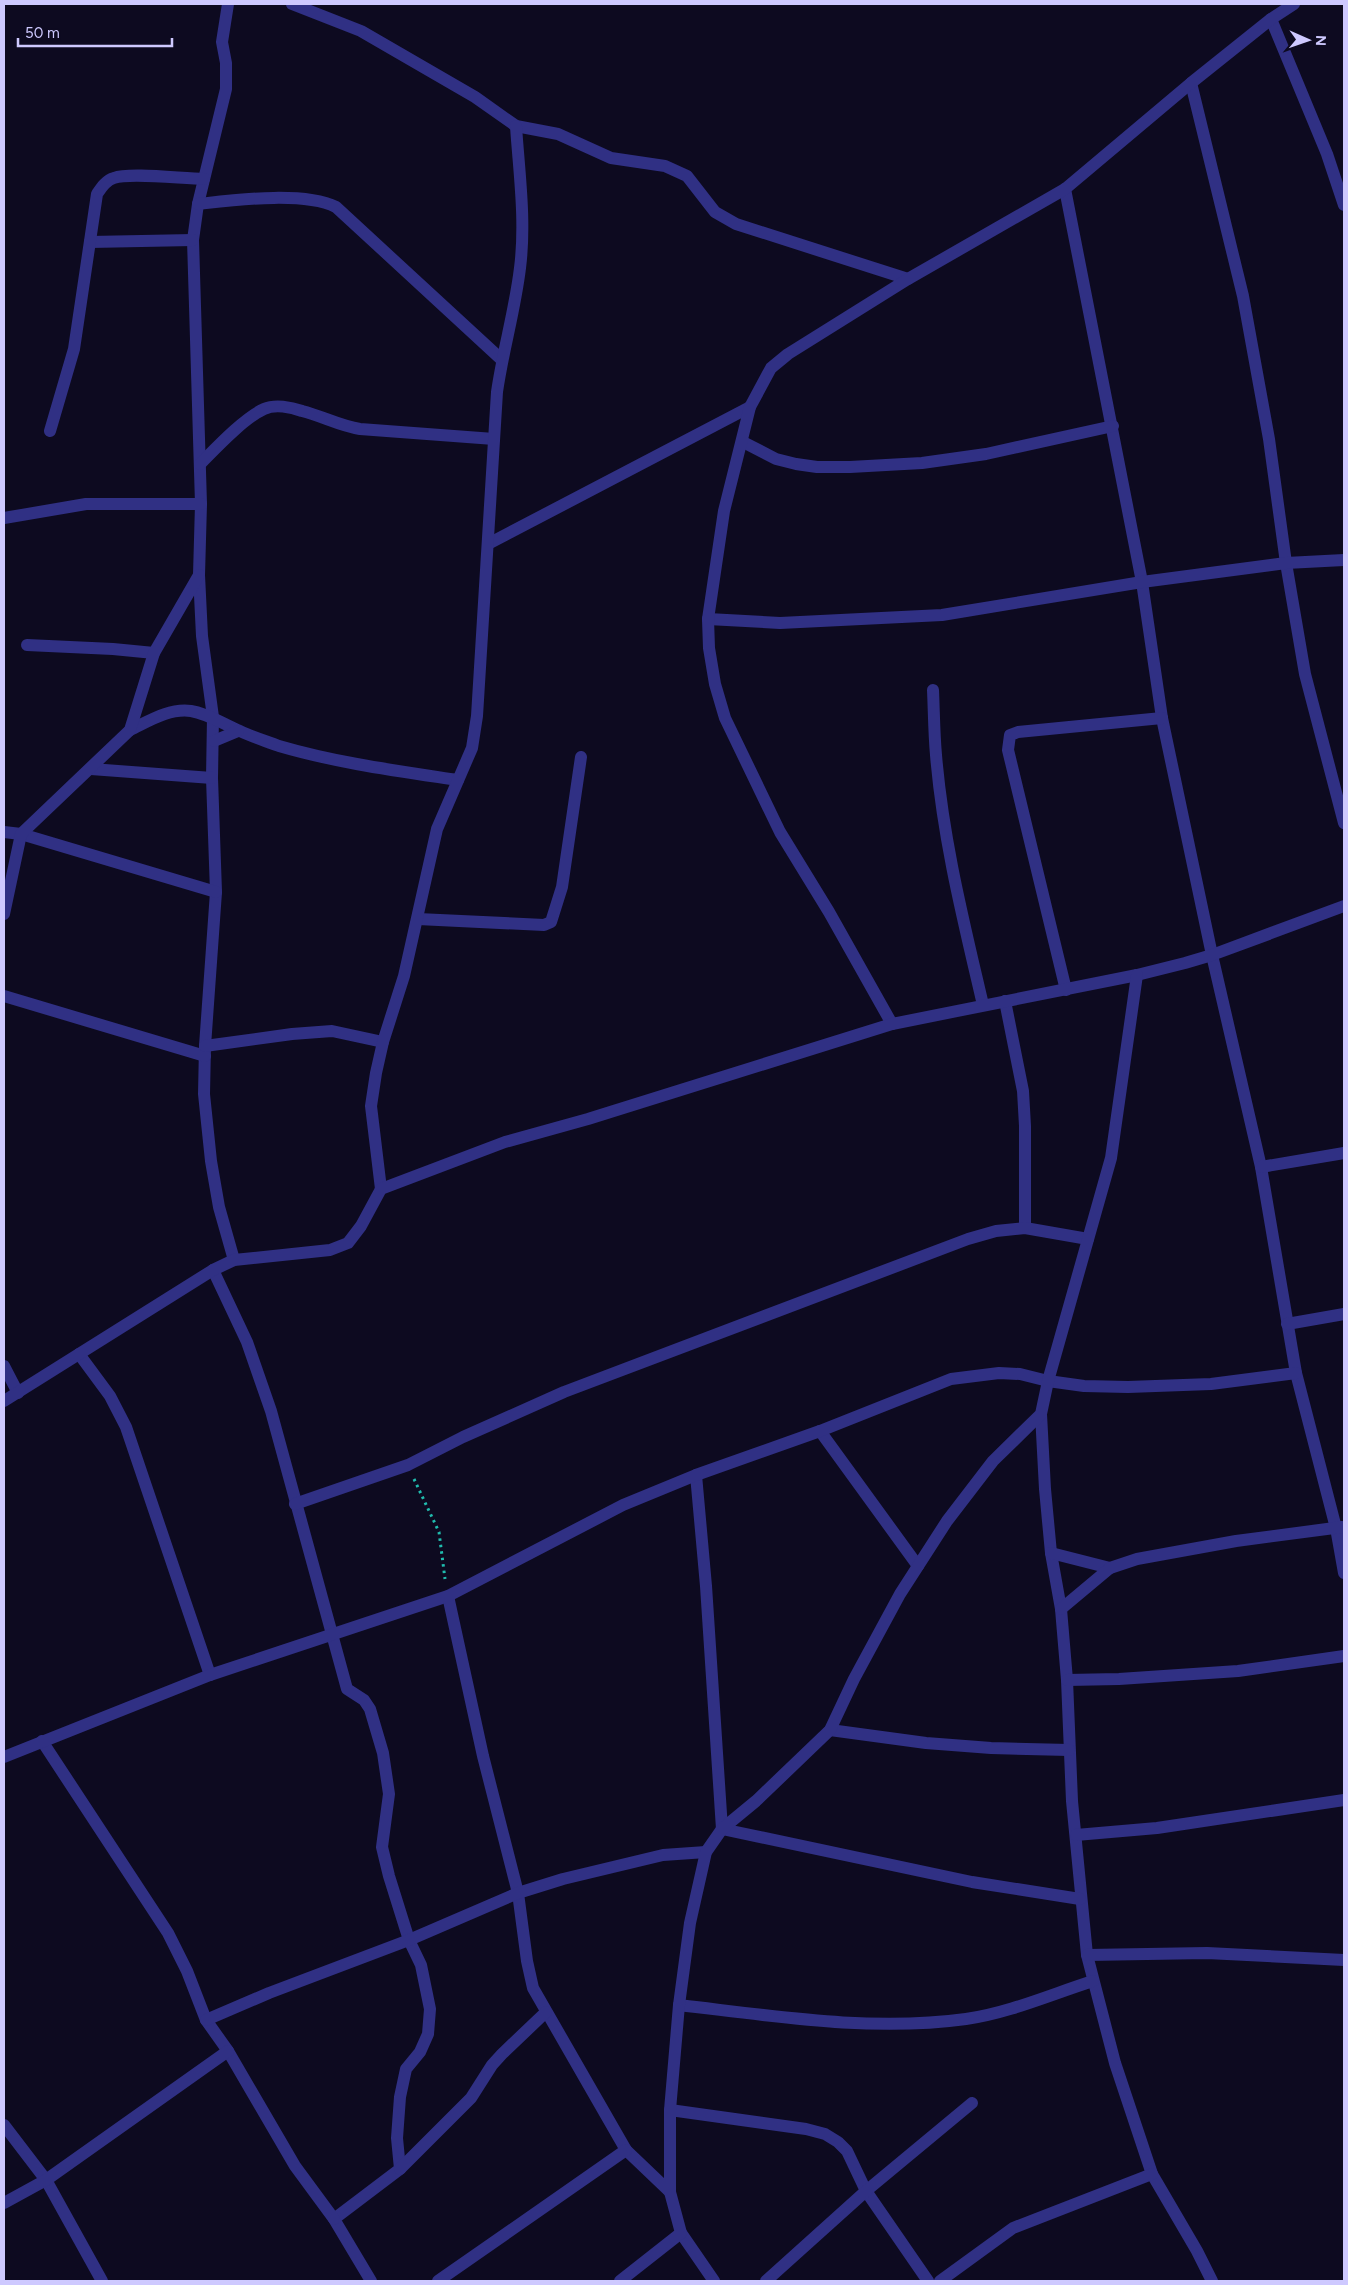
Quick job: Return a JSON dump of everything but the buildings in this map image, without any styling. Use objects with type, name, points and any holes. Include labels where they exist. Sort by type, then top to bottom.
[{"type":"street","points":[[228,4],[222,42],[226,63],[226,89],[198,204],[193,240],[201,504],[199,575],[202,636],[213,717],[212,778],[216,892],[205,1051],[204,1094],[211,1160],[224,1231],[234,1260]]},
{"type":"street","points":[[292,4],[361,31],[475,97],[516,126],[558,134],[611,158],[665,166],[687,176],[716,212],[736,224],[908,279]]},
{"type":"street","points":[[892,1024],[829,912],[780,832],[725,718],[715,684],[709,648],[708,618],[724,512],[743,442],[750,407],[771,368],[788,354],[908,279],[1064,189],[1270,19],[1294,4]]},
{"type":"street","points":[[1270,19],[1327,154],[1344,205]]},
{"type":"street","points":[[1192,83],[1243,296],[1268,439],[1286,563],[1305,674],[1341,792],[1344,823]]},
{"type":"street","points":[[4,1401],[213,1270],[234,1260],[330,1250],[348,1243],[361,1226],[381,1189],[372,1106],[383,1042],[404,976],[418,919],[426,870],[437,829],[472,748],[477,716],[494,439],[502,360],[521,267],[522,227],[516,126]]},
{"type":"street","points":[[50,430],[74,350],[97,194],[105,183],[113,178],[127,176],[204,180]]},
{"type":"street","points":[[1064,189],[1113,426],[1142,582],[1162,718],[1212,955],[1260,1167],[1296,1373],[1340,1528],[1344,1573]]},
{"type":"street","points":[[198,204],[266,199],[324,201],[336,207],[502,360]]},
{"type":"street","points":[[90,242],[193,240]]},
{"type":"street","points":[[200,464],[253,416],[264,409],[278,406],[303,411],[360,430],[494,439]]},
{"type":"street","points":[[488,544],[750,407]]},
{"type":"street","points":[[743,442],[776,459],[796,464],[816,467],[850,467],[922,463],[986,454],[1113,426]]},
{"type":"street","points":[[4,518],[86,504],[201,504]]},
{"type":"street","points":[[708,618],[780,623],[942,615],[1142,582],[1286,563],[1344,560]]},
{"type":"street","points":[[130,730],[154,653],[199,575]]},
{"type":"street","points":[[27,645],[154,653]]},
{"type":"street","points":[[933,690],[936,754],[947,834],[959,901],[984,1006]]},
{"type":"street","points":[[4,914],[21,834],[130,730],[164,714],[176,711],[191,711],[213,717],[238,731],[280,746],[380,769],[458,780]]},
{"type":"street","points":[[1066,990],[1008,750],[1008,740],[1010,735],[1018,732],[1162,718]]},
{"type":"street","points":[[214,741],[238,731]]},
{"type":"street","points":[[418,919],[544,925],[551,922],[562,888],[581,757]]},
{"type":"street","points":[[91,769],[212,778]]},
{"type":"street","points":[[4,832],[21,834],[216,892]]},
{"type":"street","points":[[381,1189],[506,1142],[588,1119],[892,1024],[1137,975],[1212,955],[1344,906]]},
{"type":"street","points":[[1137,975],[1111,1158],[1040,1414],[1051,1553],[1061,1609],[1080,1899],[1087,1955],[1115,2063],[1152,2174],[1197,2251],[1212,2281]]},
{"type":"street","points":[[4,996],[205,1051],[283,1035],[332,1031],[383,1042]]},
{"type":"street","points":[[1006,1001],[1023,1091],[1025,1126],[1024,1228]]},
{"type":"street","points":[[1260,1167],[1344,1153]]},
{"type":"street","points":[[295,1504],[408,1465],[463,1437],[564,1392],[968,1239],[996,1231],[1024,1228],[1088,1239]]},
{"type":"street","points":[[213,1270],[247,1342],[265,1394],[347,1689],[364,1700],[370,1709],[383,1753],[389,1794],[382,1847],[409,1940],[424,1976],[430,2022],[428,2034],[420,2052],[406,2069],[400,2097],[397,2138],[400,2169]]},
{"type":"street","points":[[1288,1324],[1344,1314]]},
{"type":"street","points":[[79,1354],[110,1396],[126,1427],[210,1675]]},
{"type":"street","points":[[4,1366],[18,1393]]},
{"type":"street","points":[[4,1757],[210,1675],[448,1596],[615,1509],[696,1475],[820,1431],[951,1379],[999,1373],[1020,1374],[1048,1381],[1084,1386],[1128,1388],[1211,1384],[1296,1373]]},
{"type":"street","points":[[714,2281],[681,2233],[670,2192],[670,2110],[680,2005],[690,1923],[706,1852],[722,1829],[756,1801],[830,1730],[900,1594],[947,1521],[993,1461],[1040,1414]]},
{"type":"street","points":[[820,1431],[918,1566]]},
{"type":"street","points":[[696,1475],[706,1586],[722,1829]]},
{"type":"street","points":[[1061,1609],[1110,1568],[1160,1553],[1340,1528]]},
{"type":"street","points":[[1051,1553],[1110,1568]]},
{"type":"street","points":[[448,1596],[481,1747],[518,1893],[533,1988],[626,2150],[670,2192]]},
{"type":"street","points":[[1067,1680],[1119,1679],[1238,1671],[1344,1656]]},
{"type":"street","points":[[830,1730],[926,1743],[991,1748],[1069,1750]]},
{"type":"street","points":[[42,1742],[168,1933],[187,1971],[206,2020],[228,2051],[294,2166],[334,2219],[372,2281]]},
{"type":"street","points":[[1076,1835],[1156,1828],[1344,1800]]},
{"type":"street","points":[[722,1829],[972,1882],[1080,1899]]},
{"type":"street","points":[[206,2020],[269,1992],[409,1940],[518,1893],[563,1879],[654,1857],[706,1852]]},
{"type":"street","points":[[1087,1955],[1208,1953],[1344,1960]]},
{"type":"street","points":[[680,2005],[825,2022],[931,2022],[968,2019],[1005,2010],[1093,1980]]},
{"type":"street","points":[[334,2219],[400,2169],[471,2098],[492,2065],[546,2012]]},
{"type":"street","points":[[4,2203],[46,2180],[228,2051]]},
{"type":"street","points":[[766,2281],[866,2191],[972,2103]]},
{"type":"street","points":[[670,2110],[790,2126],[825,2134],[838,2142],[847,2151],[866,2191],[928,2281]]},
{"type":"street","points":[[4,2125],[46,2180],[102,2281]]},
{"type":"street","points":[[438,2281],[626,2150]]},
{"type":"street","points":[[940,2281],[1013,2228],[1152,2174]]},
{"type":"street","points":[[620,2281],[681,2233]]},
{"type":"path","points":[[408,1465],[439,1532],[448,1596]]}]
